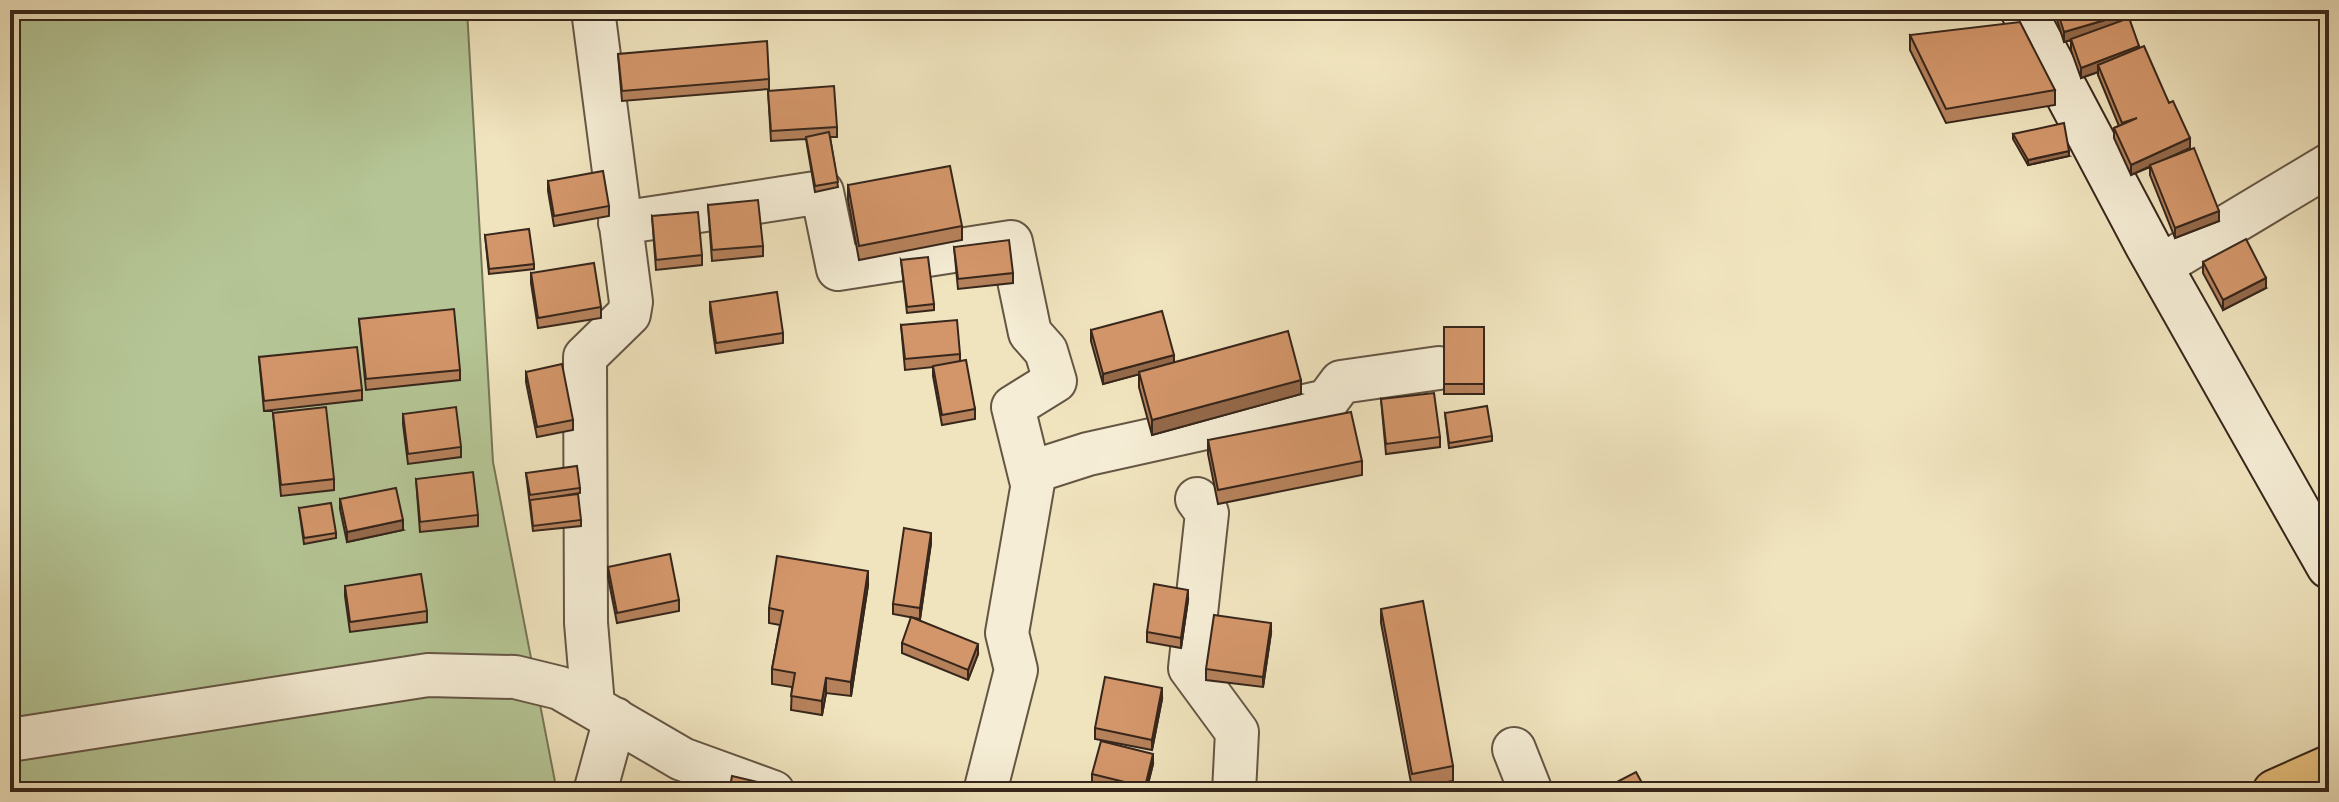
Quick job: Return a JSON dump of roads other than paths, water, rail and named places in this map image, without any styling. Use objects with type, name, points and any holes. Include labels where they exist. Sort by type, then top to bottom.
[{"type":"main road","points":[[2275,792],[2329,768]]},
{"type":"street","points":[[593,10],[629,314],[585,357],[586,623],[604,712],[595,792]]},
{"type":"street","points":[[2023,10],[2159,267],[2329,566]]},
{"type":"street","points":[[2159,267],[2329,165]]},
{"type":"street","points":[[620,223],[822,192],[838,269],[1011,242],[1030,333],[1046,351],[1055,381],[1013,407],[1031,480],[1007,633],[1016,670],[985,792]]},
{"type":"street","points":[[1031,480],[1041,467],[1088,454],[1327,401],[1341,382],[1439,368]]},
{"type":"street","points":[[1197,499],[1207,513],[1190,668],[1237,732],[1234,792]]},
{"type":"street","points":[[10,740],[428,675],[474,674],[538,681],[604,712],[682,759],[773,792]]},
{"type":"street","points":[[1514,749],[1531,792]]}]
